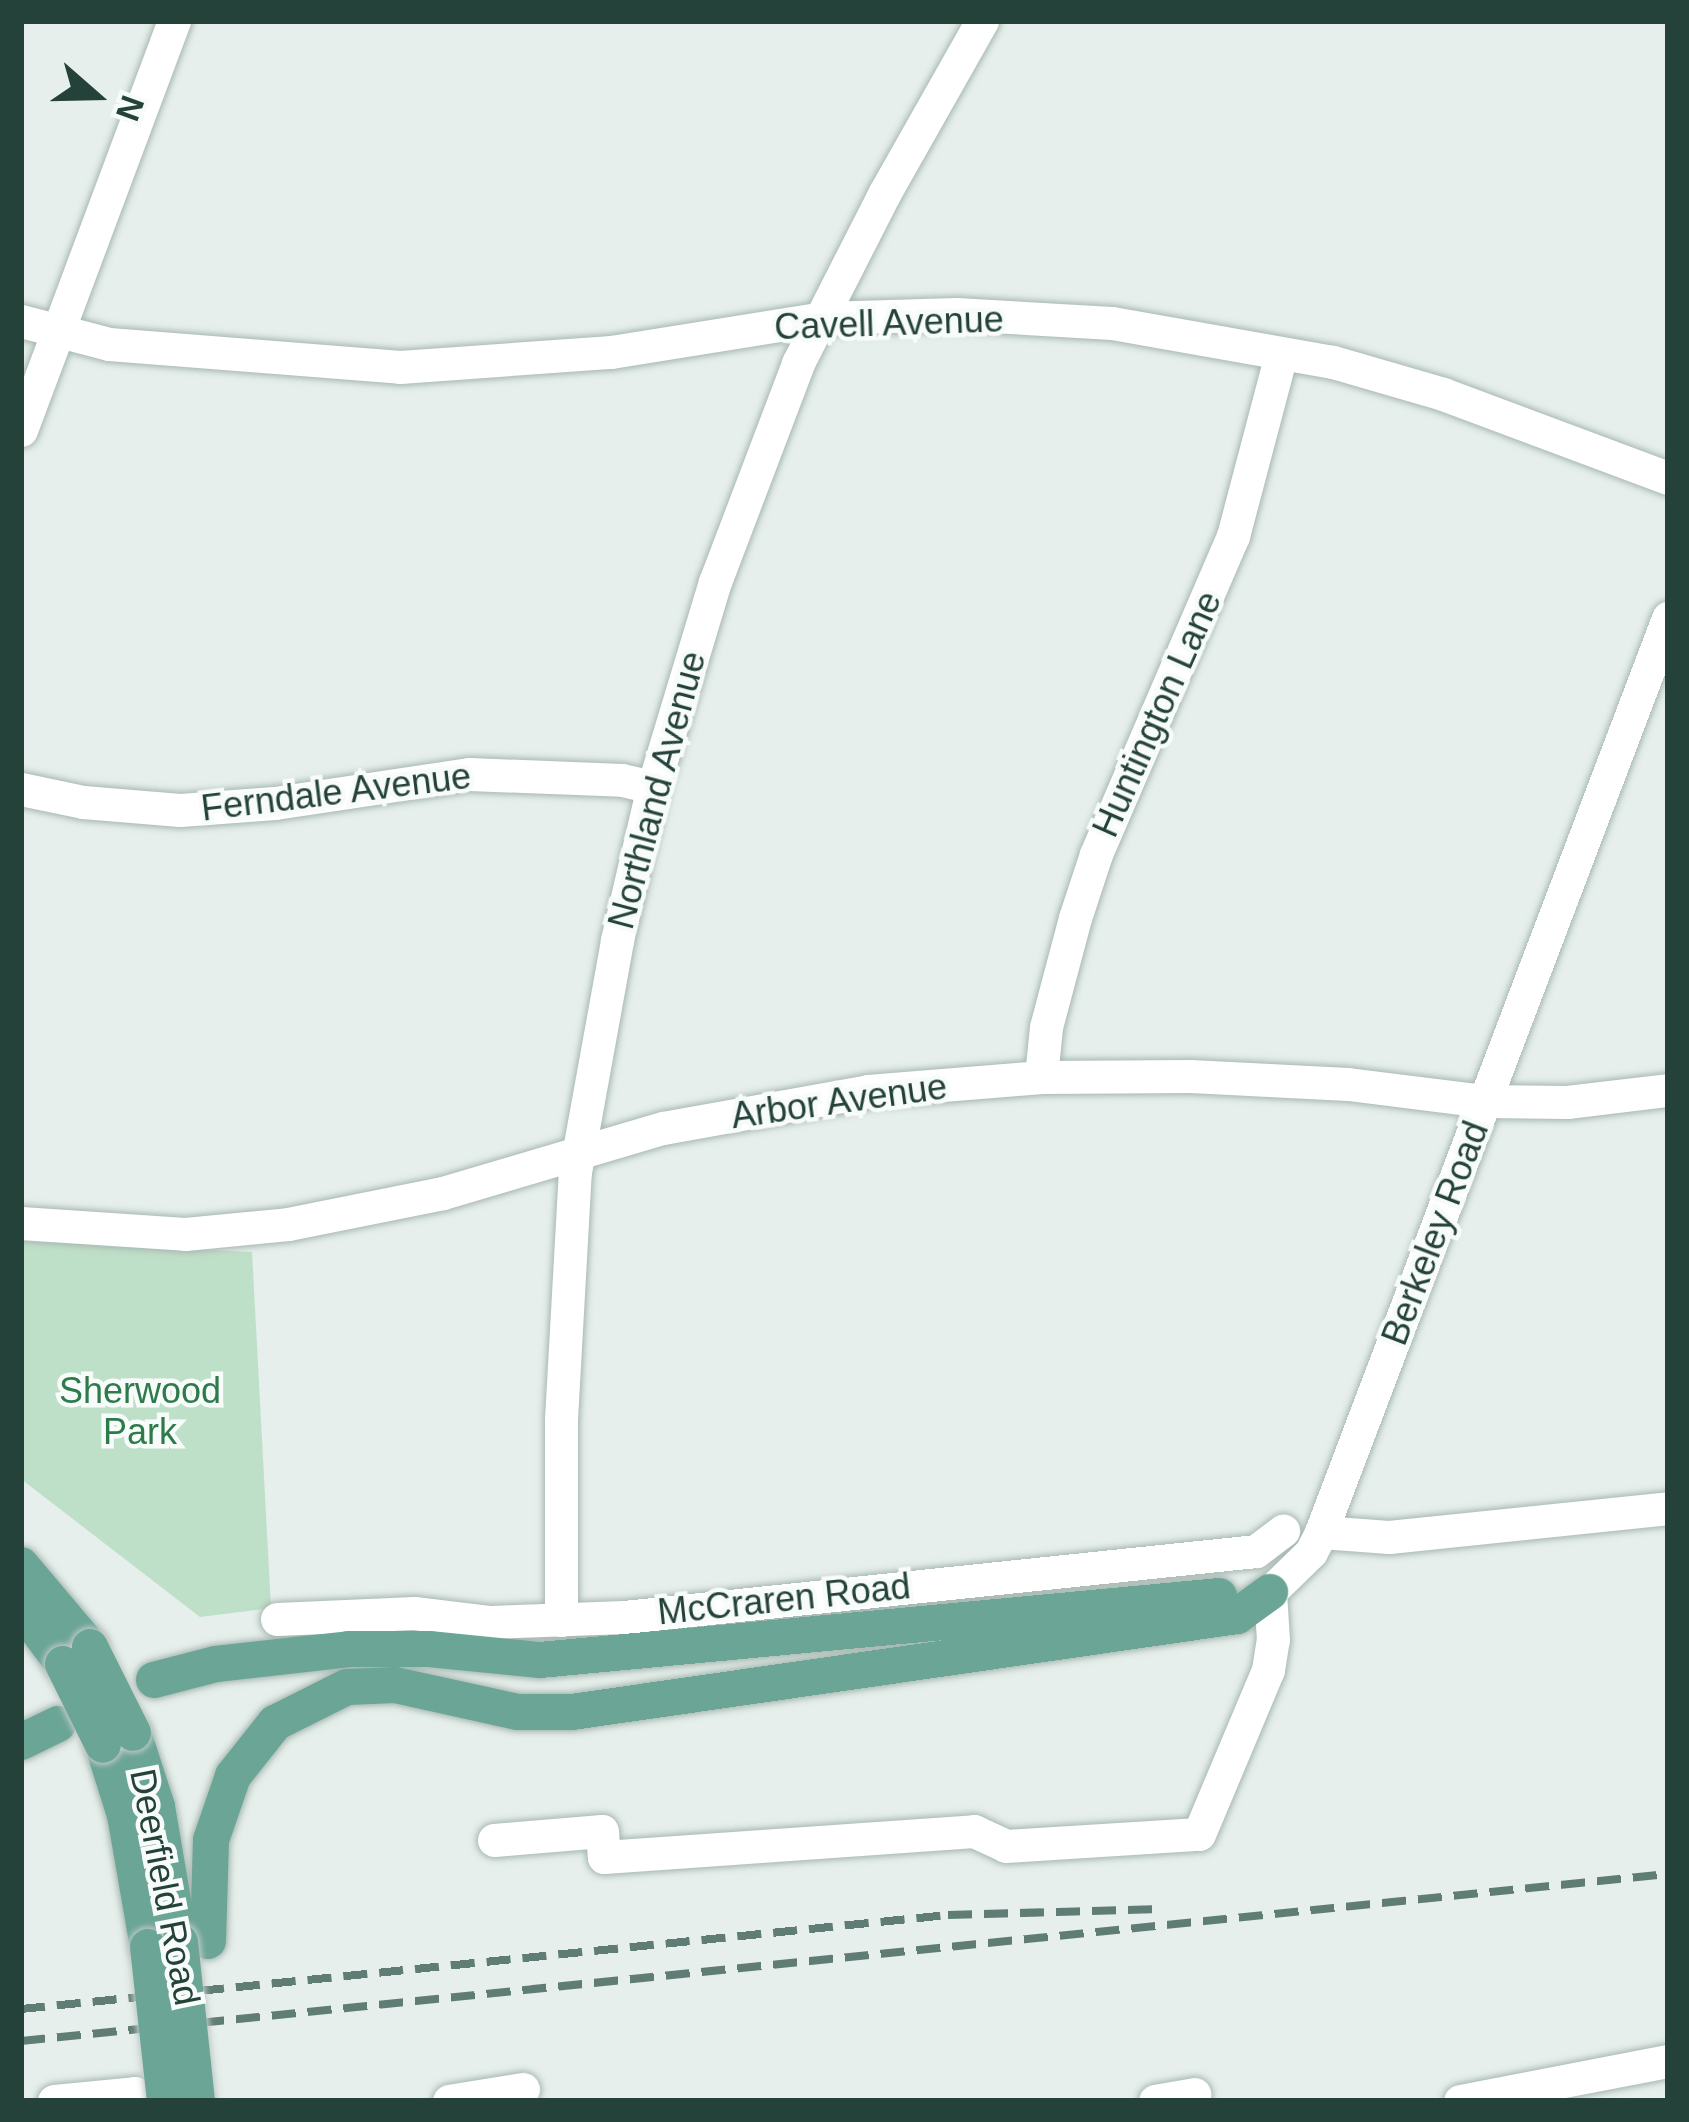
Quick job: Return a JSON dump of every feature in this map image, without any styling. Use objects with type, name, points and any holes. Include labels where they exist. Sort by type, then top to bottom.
[{"type":"main road","name":"Deerfield Road","points":[[21,1565],[77,1655],[157,1807],[188,1996],[197,2101]]},
{"type":"main road","points":[[154,1680],[216,1664],[350,1649],[429,1649],[540,1660],[1270,1592]]},
{"type":"main road","points":[[179,1943],[233,1776],[274,1723],[346,1687],[395,1685],[518,1712],[572,1712],[1237,1616],[1270,1592]]},
{"type":"main road","name":"Deerfield Road","points":[[21,1608],[77,1655]]},
{"type":"main road","points":[[21,1742],[58,1724]]},
{"type":"main road","name":"Deerfield Road","points":[[165,2101],[179,1943]]},
{"type":"street","points":[[21,430],[174,21]]},
{"type":"street","name":"Northland Avenue","points":[[561,1620],[561,1419],[574,1172],[616,940],[652,787],[715,582],[798,363],[884,194],[982,21]]},
{"type":"street","name":"Cavell Avenue","points":[[21,322],[109,344],[325,365],[400,367],[610,352],[823,318],[956,314],[1112,322],[1188,332],[1443,394],[1668,478]]},
{"type":"street","name":"Huntington Lane","points":[[1041,1076],[1046,1027],[1082,896],[1233,536],[1281,353]]},
{"type":"street","name":"Berkeley Road","points":[[1270,1592],[1287,1580],[1321,1532],[1668,618]]},
{"type":"street","name":"Ferndale Avenue","points":[[21,789],[82,802],[180,810],[274,803],[469,774],[622,780],[652,787]]},
{"type":"street","name":"Arbor Avenue","points":[[21,1223],[184,1234],[288,1225],[443,1193],[663,1129],[868,1091],[1041,1076],[1190,1076],[1348,1084],[1485,1101],[1567,1102],[1668,1090]]},
{"type":"street","points":[[1321,1532],[1389,1537],[1668,1508]]},
{"type":"street","name":"McCraren Road","points":[[278,1619],[414,1613],[490,1622],[561,1620],[1256,1551],[1283,1532]]},
{"type":"street","points":[[494,1840],[602,1831],[604,1857],[974,1831],[1006,1846],[1199,1834],[1268,1670],[1270,1592]]},
{"type":"street","points":[[1460,2101],[1668,2061]]},
{"type":"street","points":[[449,2101],[523,2089]]},
{"type":"street","points":[[55,2101],[135,2093],[146,2101]]},
{"type":"street","points":[[1155,2101],[1194,2094]]},
{"type":"green space","name":"Sherwood Park","points":[[21,1241],[252,1252],[271,1608],[200,1617],[21,1479]]},
{"type":"railway","points":[[21,2041],[1668,1874]]},
{"type":"railway","points":[[21,2009],[948,1915],[1161,1909]]}]
